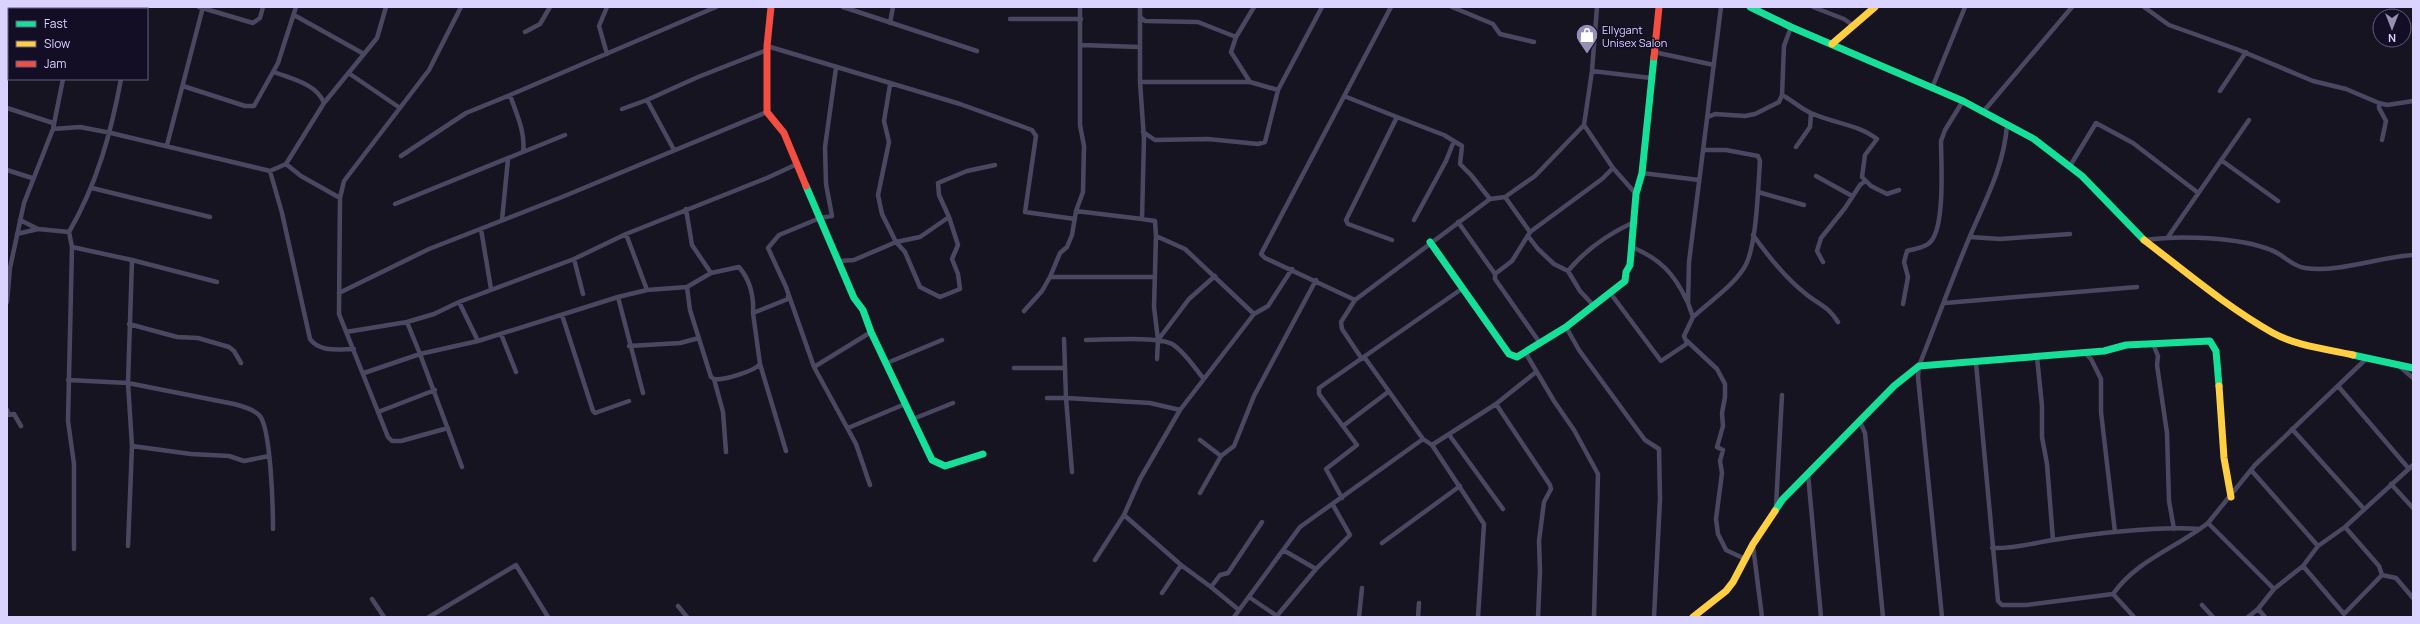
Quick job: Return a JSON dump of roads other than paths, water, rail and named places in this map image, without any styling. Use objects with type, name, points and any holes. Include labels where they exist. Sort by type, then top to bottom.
[{"type":"street","points":[[167,145],[202,7],[253,23],[260,18],[263,7]]},
{"type":"street","points":[[183,86],[245,106],[254,106],[274,72],[296,7]]},
{"type":"street","points":[[53,129],[80,127],[111,133],[167,145],[270,171],[286,164],[324,103],[350,74],[377,38],[386,7]]},
{"type":"street","points":[[448,428],[400,442],[392,441],[388,438],[364,373],[339,314],[340,198],[344,181],[429,70],[461,7]]},
{"type":"street","points":[[525,32],[540,24],[550,7]]},
{"type":"street","points":[[607,7],[599,26],[607,54]]},
{"type":"street","points":[[401,156],[466,114],[716,7]]},
{"type":"street","points":[[771,7],[767,48],[767,112],[784,133],[820,218],[905,404],[932,460],[945,466],[983,454]]},
{"type":"street","points":[[843,7],[977,51]]},
{"type":"street","points":[[890,23],[893,7]]},
{"type":"street","points":[[1024,311],[1050,277],[1060,253],[1067,246],[1072,235],[1076,211],[1083,192],[1085,176],[1080,125],[1082,45],[1080,7]]},
{"type":"street","points":[[1140,7],[1140,82],[1143,132],[1142,219]]},
{"type":"street","points":[[1250,82],[1231,52],[1236,37],[1254,7]]},
{"type":"street","points":[[1143,132],[1155,140],[1208,139],[1258,144],[1265,142],[1278,90],[1322,7]]},
{"type":"street","points":[[1355,300],[1316,280],[1265,258],[1261,254],[1391,7]]},
{"type":"street","points":[[1452,7],[1493,24],[1500,34],[1534,42]]},
{"type":"street","points":[[1478,617],[1484,524],[1432,445],[1423,439],[1342,329],[1341,322],[1355,300],[1430,242],[1490,199],[1505,197],[1535,176],[1584,125],[1592,70],[1597,7]]},
{"type":"street","points":[[1430,242],[1509,354],[1517,357],[1566,327],[1611,294],[1625,281],[1632,247],[1636,194],[1642,173],[1659,7]]},
{"type":"street","points":[[1688,302],[1689,262],[1698,180],[1708,117],[1721,7]]},
{"type":"street","points":[[1750,7],[1791,27],[1963,101],[2034,139],[2070,166],[2144,240],[2208,289],[2274,332],[2300,343],[2366,359],[2413,368]]},
{"type":"street","points":[[1813,7],[1844,19],[1854,26]]},
{"type":"street","points":[[1832,44],[1875,7]]},
{"type":"street","points":[[1932,88],[1966,7]]},
{"type":"street","points":[[1983,112],[2072,7]]},
{"type":"street","points":[[2144,7],[2169,25],[2246,52],[2313,81],[2346,90],[2378,103],[2387,105],[2413,101]]},
{"type":"street","points":[[294,14],[364,54]]},
{"type":"street","points":[[1140,17],[1145,21],[1198,22],[1236,37]]},
{"type":"street","points":[[1010,18],[1081,19]]},
{"type":"street","points":[[1708,117],[1715,114],[1745,116],[1755,114],[1779,102],[1782,95],[1784,46],[1791,27]]},
{"type":"street","points":[[1082,45],[1140,47]]},
{"type":"street","points":[[622,109],[647,100],[767,48],[890,85],[960,104],[1032,130],[1036,136],[1025,212],[1075,219]]},
{"type":"street","points":[[1654,52],[1714,65]]},
{"type":"street","points":[[2220,91],[2246,52]]},
{"type":"street","points":[[836,68],[825,147],[826,184],[832,216],[820,218],[779,235],[768,248],[786,287],[814,367],[856,444],[870,485]]},
{"type":"street","points":[[1592,70],[1651,78]]},
{"type":"street","points":[[274,72],[313,88],[321,96],[324,103]]},
{"type":"street","points":[[350,74],[400,108]]},
{"type":"street","points":[[7,302],[8,268],[20,220],[32,178],[53,129],[53,122],[63,80]]},
{"type":"street","points":[[74,549],[74,464],[68,421],[72,247],[69,232],[92,188],[111,133],[121,80]]},
{"type":"street","points":[[1140,82],[1250,82],[1278,90]]},
{"type":"street","points":[[890,85],[884,121],[889,142],[878,195],[882,214],[896,242],[905,252],[920,286],[940,297],[960,289],[958,274],[952,259],[958,244],[949,216],[939,195],[938,183],[967,171],[996,165]]},
{"type":"street","points":[[510,95],[520,123],[524,144],[523,152]]},
{"type":"street","points":[[1782,95],[1811,113],[1864,130],[1876,139],[1865,155],[1862,177],[1871,186],[1887,194],[1899,190]]},
{"type":"street","points":[[1344,96],[1444,135],[1462,146],[1460,164],[1490,199]]},
{"type":"street","points":[[647,100],[674,150]]},
{"type":"street","points":[[1903,304],[1908,278],[1904,262],[1907,251],[1928,244],[1934,238],[1940,220],[1941,141],[1944,130],[1963,101]]},
{"type":"street","points":[[2378,103],[2386,121],[2382,140]]},
{"type":"street","points":[[7,108],[53,122]]},
{"type":"street","points":[[339,293],[428,249],[712,136],[767,112]]},
{"type":"street","points":[[1796,147],[1810,127],[1811,113]]},
{"type":"street","points":[[1392,240],[1348,224],[1346,220],[1397,117]]},
{"type":"street","points":[[2168,237],[2197,192],[2222,160],[2249,120]]},
{"type":"street","points":[[2070,166],[2096,123],[2133,143],[2197,192]]},
{"type":"street","points":[[1584,125],[1613,168],[1636,194]]},
{"type":"street","points":[[1942,617],[1918,377],[1919,366],[1945,304],[1970,237],[1998,173],[2004,152],[2008,125]]},
{"type":"street","points":[[394,204],[565,135]]},
{"type":"street","points":[[1414,220],[1446,161],[1454,141]]},
{"type":"street","points":[[1703,150],[1726,150],[1758,156],[1760,161],[1753,235],[1745,267],[1720,295],[1693,317],[1684,336],[1687,342],[1717,369],[1725,384],[1725,397],[1722,413],[1723,426],[1717,447],[1723,450],[1720,461],[1722,473],[1716,525],[1720,540],[1726,550],[1745,559]]},
{"type":"street","points":[[502,220],[508,159]]},
{"type":"street","points":[[2222,160],[2278,201]]},
{"type":"street","points":[[286,164],[301,176],[340,198]]},
{"type":"street","points":[[346,332],[407,322],[434,314],[491,289],[574,259],[626,234],[767,178],[797,164]]},
{"type":"street","points":[[1495,274],[1512,261],[1529,234],[1602,179],[1613,168]]},
{"type":"street","points":[[7,170],[32,178]]},
{"type":"street","points":[[270,171],[282,213],[310,339],[318,347],[324,349],[354,349]]},
{"type":"street","points":[[1642,173],[1698,180]]},
{"type":"street","points":[[1816,176],[1852,196]]},
{"type":"street","points":[[1823,262],[1818,256],[1818,245],[1852,196],[1865,181]]},
{"type":"street","points":[[92,188],[210,217]]},
{"type":"street","points":[[1758,192],[1804,205]]},
{"type":"street","points":[[1505,197],[1538,249],[1554,264],[1568,271],[1580,291],[1594,306]]},
{"type":"street","points":[[686,210],[692,245],[711,273]]},
{"type":"street","points":[[1076,211],[1155,221],[1154,307],[1158,340],[1157,359]]},
{"type":"street","points":[[840,261],[854,260],[896,242],[920,237],[949,216]]},
{"type":"street","points":[[20,220],[38,229]]},
{"type":"street","points":[[1458,222],[1495,274],[1495,279],[1540,343]]},
{"type":"street","points":[[1568,271],[1579,257],[1588,253],[1607,235],[1634,222]]},
{"type":"street","points":[[17,234],[38,229],[69,232]]},
{"type":"street","points":[[481,229],[491,289]]},
{"type":"street","points":[[626,234],[647,290]]},
{"type":"street","points":[[1970,237],[2000,239],[2070,234]]},
{"type":"street","points":[[1753,235],[1771,260],[1806,294],[1828,308],[1838,322]]},
{"type":"street","points":[[1156,236],[1185,249],[1254,314]]},
{"type":"street","points":[[2144,240],[2168,237],[2235,240],[2272,250],[2294,265],[2304,268],[2337,267],[2413,255]]},
{"type":"street","points":[[72,247],[132,260],[217,282]]},
{"type":"street","points":[[1632,247],[1658,260],[1682,290],[1693,317]]},
{"type":"street","points":[[574,259],[583,294]]},
{"type":"street","points":[[128,546],[132,446],[128,383],[132,260]]},
{"type":"street","points":[[364,373],[420,354],[502,334],[618,297],[647,290],[687,287],[711,273],[739,267],[744,273],[752,290],[753,313],[760,364],[786,451]]},
{"type":"street","points":[[1095,560],[1124,515],[1140,479],[1180,410],[1203,378],[1254,314],[1268,306],[1292,270]]},
{"type":"street","points":[[1158,340],[1189,299],[1215,276]]},
{"type":"street","points":[[1050,277],[1155,277]]},
{"type":"street","points":[[1200,494],[1221,456],[1234,446],[1254,396],[1316,280]]},
{"type":"street","points":[[687,287],[690,310],[709,373],[714,379],[726,425],[726,452]]},
{"type":"street","points":[[753,313],[788,300],[786,287]]},
{"type":"street","points":[[1945,304],[2137,287]]},
{"type":"street","points":[[1342,498],[1326,472],[1326,469],[1357,445],[1318,391],[1336,376],[1364,359],[1463,288]]},
{"type":"street","points":[[1611,294],[1661,361],[1682,348],[1687,342]]},
{"type":"street","points":[[618,297],[629,346],[643,393]]},
{"type":"street","points":[[459,302],[478,341]]},
{"type":"street","points":[[562,315],[593,411],[595,413],[629,401]]},
{"type":"street","points":[[407,322],[435,390],[462,467]]},
{"type":"street","points":[[129,324],[177,337],[198,338],[228,347],[234,351],[241,363]]},
{"type":"street","points":[[1566,327],[1579,350],[1639,432],[1659,449],[1660,499],[1654,617]]},
{"type":"street","points":[[814,367],[871,332]]},
{"type":"street","points":[[502,334],[516,372]]},
{"type":"street","points":[[629,346],[680,344],[699,338]]},
{"type":"street","points":[[1064,338],[1066,398],[1072,472]]},
{"type":"street","points":[[887,364],[942,340]]},
{"type":"street","points":[[1086,340],[1158,340],[1171,344],[1184,355],[1203,378]]},
{"type":"street","points":[[1693,617],[1726,591],[1776,508],[1903,378],[1919,366],[1976,363],[2104,351],[2126,345],[2208,341],[2214,345],[2224,458],[2231,497]]},
{"type":"street","points":[[2153,344],[2158,356],[2169,459],[2169,501],[2174,529]]},
{"type":"street","points":[[1525,352],[1536,372],[1574,430],[1598,474],[1594,617]]},
{"type":"street","points":[[2084,352],[2091,359],[2101,379],[2102,412],[2115,532]]},
{"type":"street","points":[[2037,357],[2042,406],[2042,437],[2047,464],[2053,540]]},
{"type":"street","points":[[1976,363],[1998,601],[2002,605],[2026,605],[2113,594],[2136,569],[2153,556],[2189,538],[2208,524],[2251,470],[2366,359]]},
{"type":"street","points":[[714,379],[755,369],[760,364]]},
{"type":"street","points":[[2398,365],[2413,378]]},
{"type":"street","points":[[1014,368],[1065,368]]},
{"type":"street","points":[[1432,445],[1450,436],[1496,404],[1536,372]]},
{"type":"street","points":[[68,380],[128,383],[234,404],[250,409],[260,415],[264,422],[269,456],[273,529]]},
{"type":"street","points":[[2248,617],[2258,609],[2274,589],[2303,566],[2318,546],[2344,527],[2411,467],[2338,386]]},
{"type":"street","points":[[378,412],[435,390]]},
{"type":"street","points":[[1343,426],[1388,392]]},
{"type":"street","points":[[1776,508],[1782,395]]},
{"type":"street","points":[[1047,398],[1150,402],[1180,410]]},
{"type":"street","points":[[913,419],[953,402]]},
{"type":"street","points":[[848,428],[905,404]]},
{"type":"street","points":[[1496,404],[1550,485],[1551,489],[1544,502],[1539,541],[1538,617]]},
{"type":"street","points":[[7,410],[9,415],[14,414],[21,426]]},
{"type":"street","points":[[1860,422],[1865,433],[1883,617]]},
{"type":"street","points":[[2292,430],[2364,509]]},
{"type":"street","points":[[1450,436],[1503,509]]},
{"type":"street","points":[[1234,617],[1300,527],[1333,505],[1423,439]]},
{"type":"street","points":[[1200,440],[1221,456]]},
{"type":"street","points":[[132,446],[190,454],[229,456],[244,461],[269,456]]},
{"type":"street","points":[[2251,470],[2318,546]]},
{"type":"street","points":[[1808,474],[1822,617]]},
{"type":"street","points":[[2391,484],[2413,508]]},
{"type":"street","points":[[1382,543],[1460,486]]},
{"type":"street","points":[[1249,597],[1277,617],[1316,569],[1350,535],[1333,505]]},
{"type":"street","points":[[1124,515],[1181,565],[1239,610]]},
{"type":"street","points":[[1211,588],[1220,575],[1228,573],[1262,522]]},
{"type":"street","points":[[2208,524],[2274,589]]},
{"type":"street","points":[[2344,527],[2379,566],[2382,575]]},
{"type":"street","points":[[1992,548],[2032,545],[2053,540],[2115,532],[2200,529]]},
{"type":"street","points":[[1753,544],[1762,617]]},
{"type":"street","points":[[1283,550],[1316,569]]},
{"type":"street","points":[[429,617],[516,565],[548,617]]},
{"type":"street","points":[[1162,594],[1181,565]]},
{"type":"street","points":[[2303,566],[2346,616],[2382,575]]},
{"type":"street","points":[[2382,575],[2396,578],[2413,598]]},
{"type":"street","points":[[1359,617],[1362,588]]},
{"type":"street","points":[[2113,594],[2134,617]]},
{"type":"street","points":[[372,599],[384,617]]},
{"type":"street","points":[[1418,617],[1419,603]]},
{"type":"street","points":[[2202,605],[2213,617]]},
{"type":"street","points":[[678,606],[687,617]]},
{"type":"street","points":[[2258,609],[2265,617]]},
{"type":"place","name":"Ellygant Unisex Salon","points":[[1587,54]]}]
